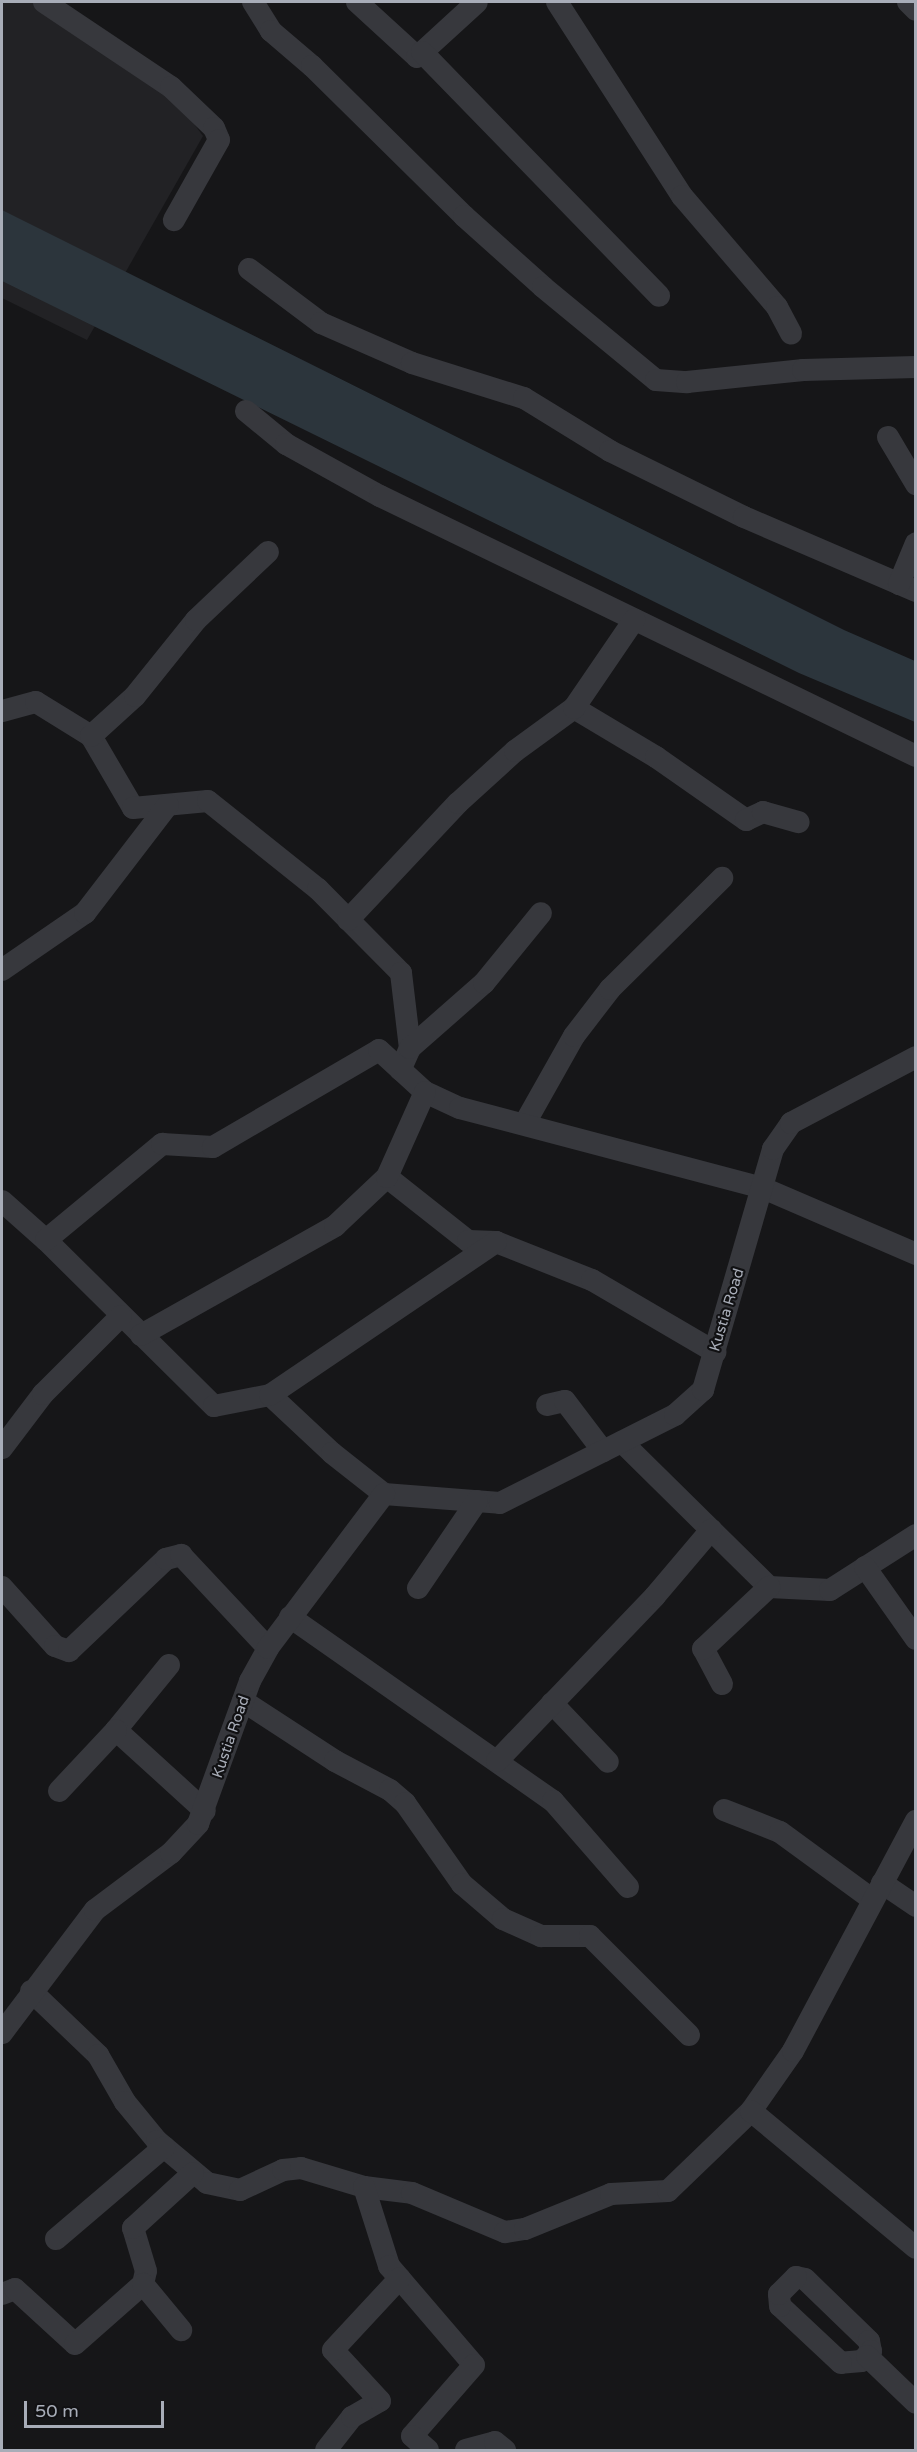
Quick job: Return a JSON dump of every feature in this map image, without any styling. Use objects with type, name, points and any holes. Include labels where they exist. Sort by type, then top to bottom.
[{"type":"street","points":[[44,2],[171,87],[214,128],[219,140],[174,220]]},
{"type":"street","points":[[253,2],[271,31],[312,66],[464,216],[560,302],[656,380],[687,382],[803,370],[915,367]]},
{"type":"street","points":[[357,2],[417,57],[477,2]]},
{"type":"street","points":[[557,2],[682,196],[777,307],[791,333]]},
{"type":"street","points":[[908,2],[915,10]]},
{"type":"street","points":[[422,52],[659,296]]},
{"type":"street","points":[[249,269],[321,323],[411,363],[524,398],[621,456],[744,517],[907,588],[915,543]]},
{"type":"street","points":[[246,411],[286,444],[380,496],[915,756]]},
{"type":"street","points":[[888,437],[915,484]]},
{"type":"street","points":[[91,736],[135,696],[196,620],[268,552]]},
{"type":"street","points":[[348,920],[458,803],[515,751],[574,708],[634,620]]},
{"type":"street","points":[[2,711],[36,702],[91,736],[134,808],[208,801],[318,889],[401,973],[410,1048]]},
{"type":"street","points":[[574,708],[656,757],[746,820],[763,812],[799,822]]},
{"type":"street","points":[[2,970],[85,913],[168,805]]},
{"type":"street","points":[[525,1123],[574,1036],[610,989],[722,878]]},
{"type":"street","points":[[400,1070],[410,1048],[483,982],[541,913]]},
{"type":"street","points":[[46,1240],[162,1144],[213,1147],[379,1050],[425,1092],[460,1108],[525,1123],[764,1188],[915,1254]]},
{"type":"street","name":"Kustia Road","points":[[2,2033],[31,1991],[95,1910],[189,1837],[205,1811],[243,1701],[268,1648],[384,1494],[500,1503],[675,1415],[704,1390],[764,1188],[773,1149],[791,1123],[915,1057]]},
{"type":"street","points":[[141,1335],[334,1226],[387,1177],[425,1092]]},
{"type":"street","points":[[387,1177],[468,1241],[496,1242],[592,1280],[715,1352]]},
{"type":"street","points":[[2,1201],[46,1240],[214,1406],[270,1395],[496,1242]]},
{"type":"street","points":[[2,1448],[44,1394],[122,1316]]},
{"type":"street","points":[[270,1395],[332,1454],[384,1494]]},
{"type":"street","points":[[547,1405],[565,1401],[613,1447],[711,1530],[769,1587],[830,1590],[915,1535]]},
{"type":"street","points":[[418,1588],[477,1501]]},
{"type":"street","points":[[498,1761],[655,1596],[711,1530]]},
{"type":"street","points":[[2,1587],[55,1646],[69,1651],[166,1559],[181,1555],[268,1648]]},
{"type":"street","points":[[865,1567],[915,1639]]},
{"type":"street","points":[[722,1684],[703,1648],[769,1587]]},
{"type":"street","points":[[290,1617],[553,1801],[628,1887]]},
{"type":"street","points":[[59,1791],[116,1730],[169,1665]]},
{"type":"street","points":[[243,1701],[335,1761],[390,1790],[405,1803],[462,1884],[503,1919],[541,1936],[590,1936],[689,2035]]},
{"type":"street","points":[[552,1703],[608,1762]]},
{"type":"street","points":[[116,1730],[205,1811]]},
{"type":"street","points":[[724,1810],[780,1832],[878,1892],[915,1906]]},
{"type":"street","points":[[31,1991],[98,2055],[125,2102],[164,2147],[193,2173],[223,2189],[253,2186],[293,2168],[364,2187],[412,2193],[505,2232],[525,2229],[611,2194],[668,2191],[752,2111],[793,2051],[878,1892],[913,1832]]},
{"type":"street","points":[[752,2111],[915,2248]]},
{"type":"street","points":[[56,2239],[164,2147]]},
{"type":"street","points":[[2,2294],[15,2289],[75,2344],[143,2284],[146,2271],[133,2228],[193,2173]]},
{"type":"street","points":[[364,2187],[389,2266],[474,2365],[412,2436],[428,2451]]},
{"type":"street","points":[[326,2451],[351,2417],[380,2401],[333,2350],[400,2278]]},
{"type":"street","points":[[143,2284],[181,2330]]},
{"type":"street","points":[[867,2356],[915,2403]]},
{"type":"street","points":[[466,2451],[495,2442],[505,2451]]},
{"type":"shaded area","points":[[2,2],[36,2],[163,82],[203,136],[87,340],[2,298]]},
{"type":"shaded area","points":[[2,210],[844,630],[915,661],[915,722],[799,673],[2,281]]}]
